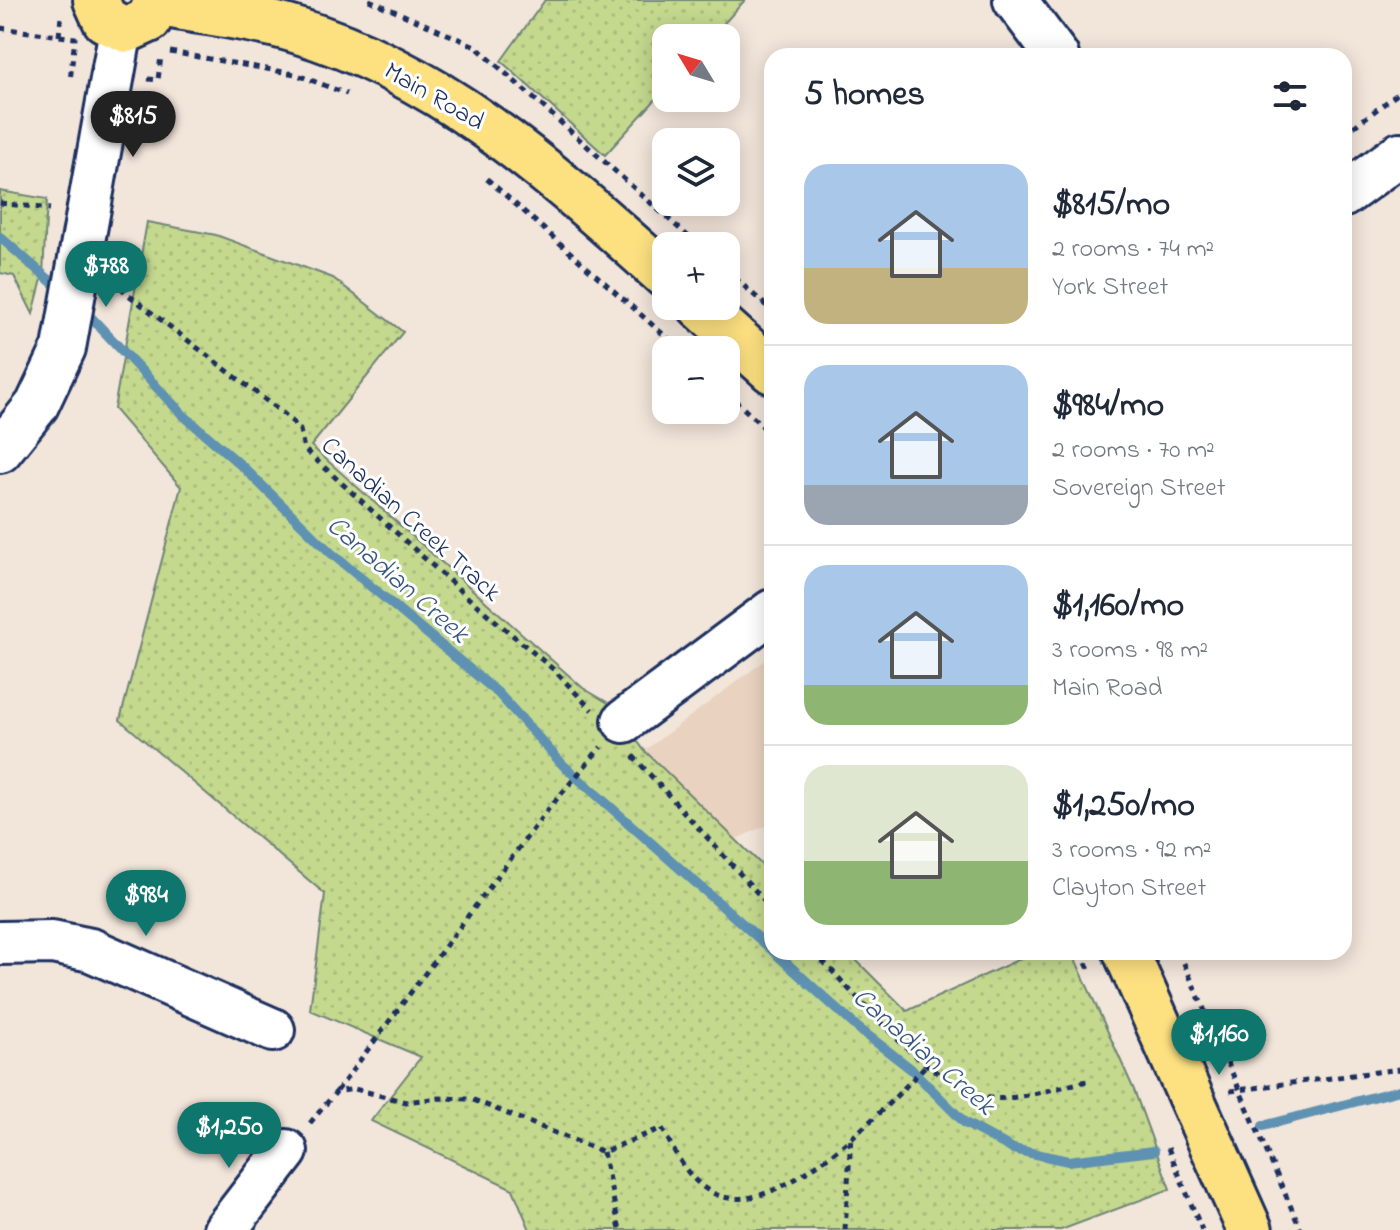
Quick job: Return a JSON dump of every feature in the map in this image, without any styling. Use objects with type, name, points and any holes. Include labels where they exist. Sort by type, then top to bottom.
[{"type":"main road","points":[[108,14],[144,24],[157,2]]},
{"type":"main road","name":"Main Road","points":[[157,2],[293,29],[388,66],[435,90],[518,147],[652,264]]},
{"type":"main road","points":[[716,320],[764,364]]},
{"type":"main road","points":[[1130,960],[1250,1230]]},
{"type":"street","points":[[1015,0],[1051,48]]},
{"type":"street","points":[[0,451],[28,419],[48,387],[69,329],[115,73],[108,14]]},
{"type":"street","points":[[1352,189],[1400,154]]},
{"type":"street","points":[[618,731],[764,617]]},
{"type":"street","points":[[0,943],[52,942],[91,950],[273,1030]]},
{"type":"street","points":[[225,1230],[286,1151]]},
{"type":"path","points":[[369,0],[475,46],[683,232]]},
{"type":"path","points":[[0,28],[75,38]]},
{"type":"path","points":[[72,65],[158,80],[161,51],[295,74],[359,99]]},
{"type":"path","points":[[1352,128],[1400,92]]},
{"type":"path","points":[[480,173],[665,336]]},
{"type":"path","name":"Canadian Creek Track","points":[[0,203],[56,211],[81,260],[289,418],[300,430],[304,449],[466,596],[554,670],[618,731],[723,859],[764,901]]},
{"type":"path","points":[[740,282],[764,304]]},
{"type":"path","points":[[740,405],[764,428]]},
{"type":"path","points":[[286,1151],[336,1092],[560,797],[593,761]]},
{"type":"path","points":[[822,960],[925,1066],[966,1091],[994,1098],[1088,1081]]},
{"type":"path","points":[[1182,960],[1301,1230]]},
{"type":"path","points":[[336,1092],[355,1089],[406,1102],[439,1098],[471,1099],[603,1152],[662,1128],[697,1182],[717,1195],[747,1199],[820,1165],[925,1066]]},
{"type":"path","points":[[1228,1091],[1400,1069]]},
{"type":"path","points":[[1162,1135],[1202,1230]]},
{"type":"path","points":[[845,1230],[851,1136]]},
{"type":"path","points":[[603,1152],[620,1230]]},
{"type":"shaded area","points":[[764,661],[764,827],[736,839],[644,751]]},
{"type":"green space","points":[[545,0],[745,0],[724,24],[652,24],[652,103],[605,155],[501,61]]},
{"type":"green space","points":[[0,191],[47,199],[43,275],[33,314],[14,276],[0,273]]},
{"type":"green space","points":[[147,222],[216,235],[333,278],[403,332],[311,446],[583,688],[610,704],[644,750],[764,867],[764,960],[856,960],[907,1011],[1018,960],[1076,960],[1134,1090],[1170,1189],[1061,1230],[530,1230],[513,1189],[371,1121],[421,1057],[310,1010],[325,894],[120,720],[181,487],[114,409]]},
{"type":"waterway","name":"Canadian Creek","points":[[0,237],[62,291]]},
{"type":"waterway","name":"Canadian Creek","points":[[83,309],[182,414],[243,467],[331,553],[498,693],[563,765],[764,943]]},
{"type":"waterway","name":"Canadian Creek","points":[[783,960],[858,1028],[911,1069],[965,1123],[1013,1149],[1068,1161],[1154,1151]]},
{"type":"waterway","name":"Canadian Creek","points":[[1263,1126],[1400,1090]]}]
